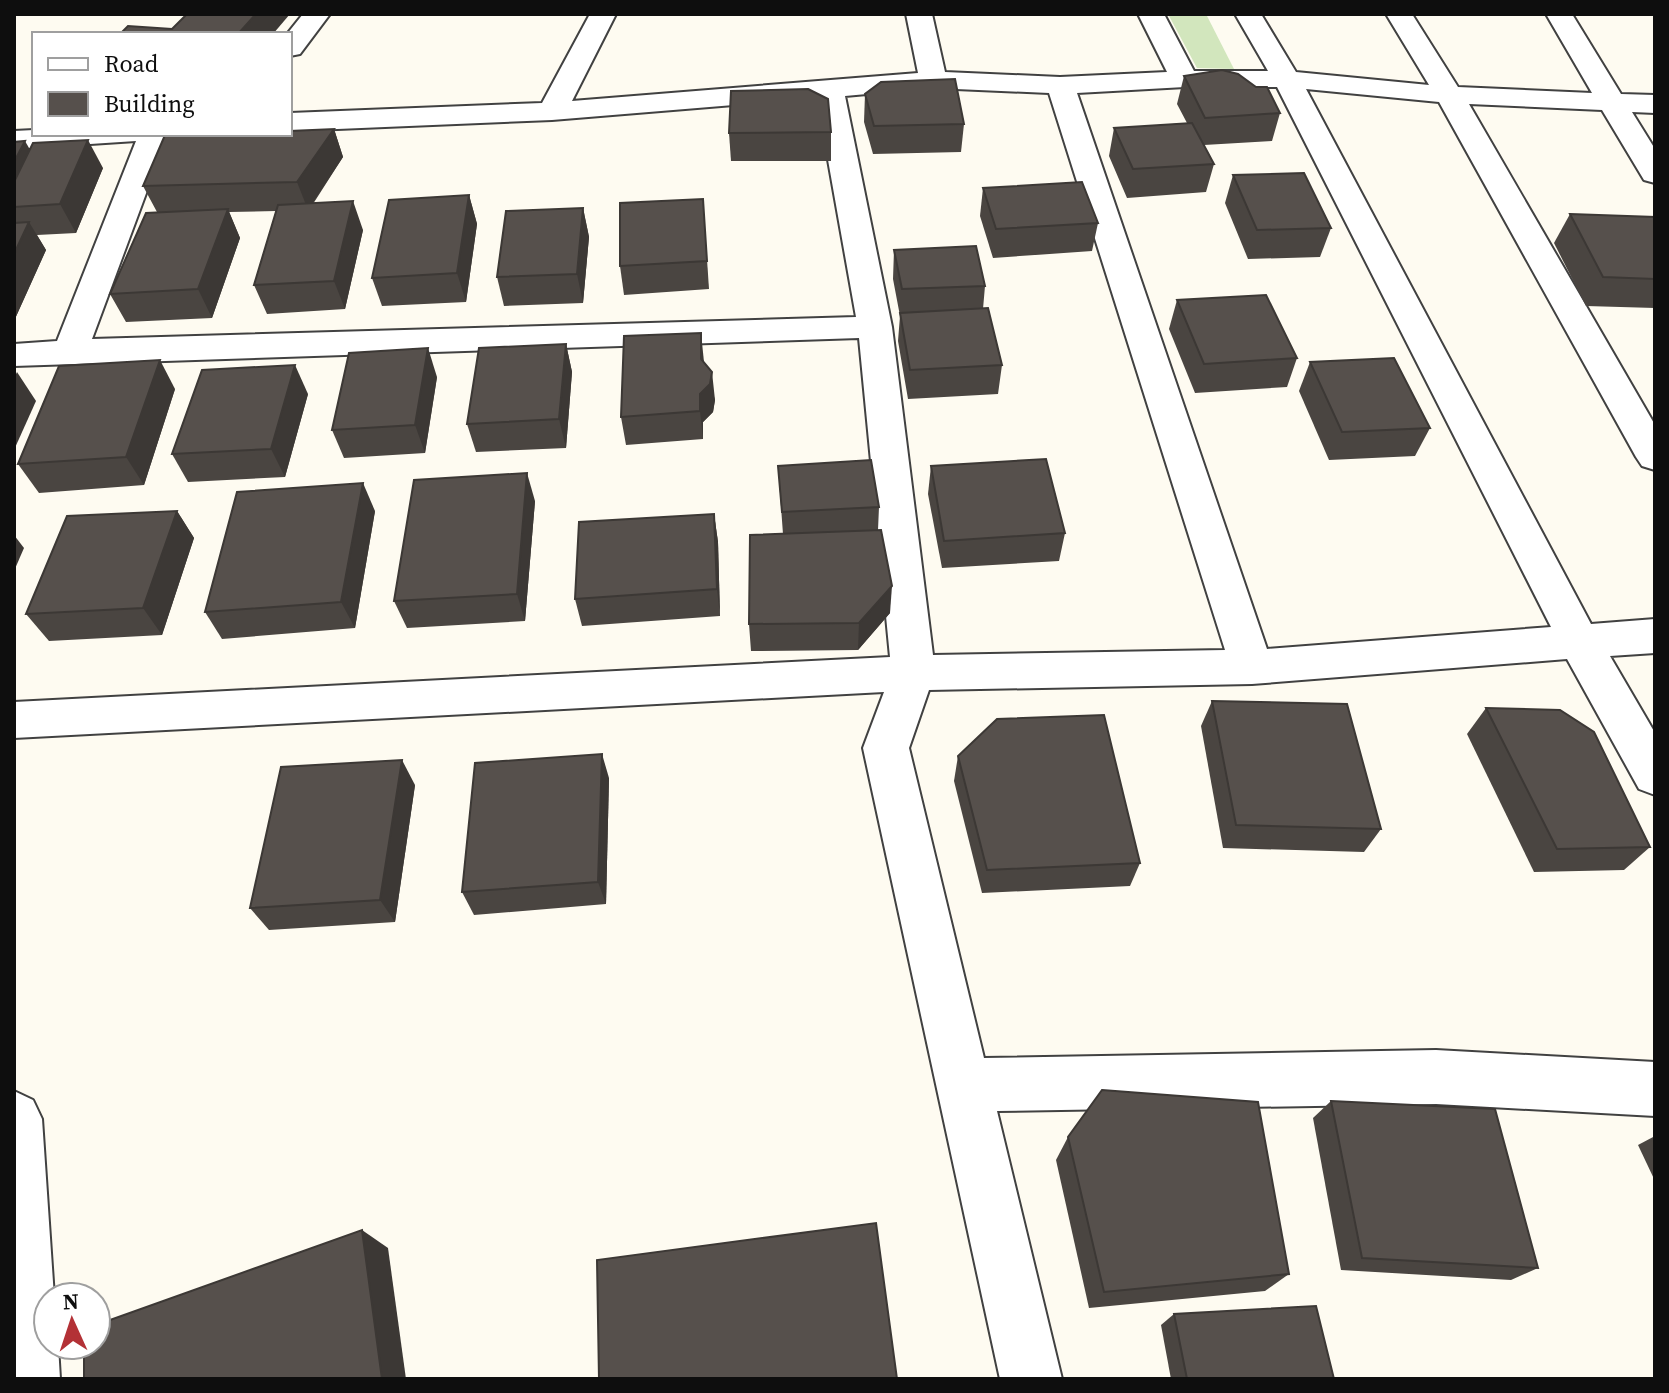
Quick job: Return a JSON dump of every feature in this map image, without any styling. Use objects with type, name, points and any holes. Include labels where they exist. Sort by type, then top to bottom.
[{"type":"street","points":[[292,45],[317,14]]},
{"type":"street","points":[[552,111],[603,14]]},
{"type":"street","points":[[919,14],[933,80]]},
{"type":"street","points":[[1151,14],[1185,79]]},
{"type":"street","points":[[1248,14],[1287,79],[1580,643],[1655,775]]},
{"type":"street","points":[[1399,14],[1449,95],[1655,457]]},
{"type":"street","points":[[1559,14],[1655,174]]},
{"type":"street","points":[[292,122],[552,111],[933,80],[1060,85],[1185,79],[1287,79],[1449,95],[1655,104]]},
{"type":"street","points":[[1060,85],[1252,667]]},
{"type":"street","points":[[830,90],[875,327],[913,673],[886,748],[1031,1379]]},
{"type":"street","points":[[14,140],[91,136]]},
{"type":"street","points":[[70,351],[152,136]]},
{"type":"street","points":[[14,355],[875,327]]},
{"type":"street","points":[[14,720],[913,673],[1252,667],[1655,636]]},
{"type":"street","points":[[963,1085],[1436,1077],[1655,1089]]},
{"type":"street","points":[[14,1119],[29,1379]]},
{"type":"green space","points":[[1168,14],[1206,14],[1234,69],[1197,68]]},
{"type":"building","points":[[187,14],[256,14],[240,32],[122,32],[128,26],[172,29]]},
{"type":"building","points":[[1222,70],[1238,74],[1256,87],[1267,87],[1280,113],[1205,118],[1184,76]]},
{"type":"building","points":[[955,79],[964,124],[874,126],[865,94],[881,82]]},
{"type":"building","points":[[808,89],[828,99],[831,132],[729,133],[731,91]]},
{"type":"building","points":[[1192,123],[1214,164],[1133,169],[1114,128]]},
{"type":"building","points":[[334,129],[297,182],[143,186],[165,136],[292,136],[292,131]]},
{"type":"building","points":[[88,140],[60,204],[14,207],[14,182],[33,143]]},
{"type":"building","points":[[25,141],[14,162],[14,142]]},
{"type":"building","points":[[1304,173],[1331,228],[1257,230],[1233,175]]},
{"type":"building","points":[[1082,182],[1098,223],[996,229],[983,188]]},
{"type":"building","points":[[469,195],[457,273],[372,278],[389,200]]},
{"type":"building","points":[[703,199],[707,261],[620,266],[620,203]]},
{"type":"building","points":[[353,201],[334,281],[254,285],[278,205]]},
{"type":"building","points":[[583,208],[577,274],[497,277],[506,211]]},
{"type":"building","points":[[228,209],[198,289],[110,294],[146,213]]},
{"type":"building","points":[[1570,214],[1655,217],[1655,279],[1603,277]]},
{"type":"building","points":[[29,222],[14,254],[14,223]]},
{"type":"building","points":[[976,246],[985,286],[902,289],[894,250]]},
{"type":"building","points":[[1266,295],[1297,358],[1204,364],[1177,300]]},
{"type":"building","points":[[988,308],[1002,365],[910,370],[900,313]]},
{"type":"building","points":[[701,333],[701,359],[712,372],[710,384],[700,394],[700,411],[621,417],[624,336]]},
{"type":"building","points":[[566,344],[559,419],[467,424],[479,348]]},
{"type":"building","points":[[428,348],[415,425],[332,430],[349,353]]},
{"type":"building","points":[[1394,358],[1430,428],[1342,432],[1310,362]]},
{"type":"building","points":[[160,360],[126,457],[18,464],[59,366]]},
{"type":"building","points":[[295,365],[271,449],[172,454],[202,370]]},
{"type":"building","points":[[1046,459],[1065,533],[944,541],[931,466]]},
{"type":"building","points":[[871,460],[879,507],[782,512],[778,466]]},
{"type":"building","points":[[527,473],[517,594],[394,601],[414,480]]},
{"type":"building","points":[[363,483],[341,602],[205,612],[237,492]]},
{"type":"building","points":[[177,511],[143,608],[26,614],[67,516]]},
{"type":"building","points":[[714,514],[717,589],[575,599],[579,522]]},
{"type":"building","points":[[881,530],[892,586],[859,623],[749,624],[750,535]]},
{"type":"building","points":[[1212,701],[1347,704],[1381,829],[1236,825]]},
{"type":"building","points":[[1486,708],[1560,710],[1594,732],[1650,847],[1557,849]]},
{"type":"building","points":[[1104,715],[1140,863],[987,870],[958,756],[997,719]]},
{"type":"building","points":[[602,754],[598,882],[462,892],[475,763]]},
{"type":"building","points":[[402,760],[380,900],[250,908],[281,767]]},
{"type":"building","points":[[1102,1090],[1258,1102],[1289,1274],[1104,1292],[1068,1137]]},
{"type":"building","points":[[1331,1101],[1495,1109],[1538,1268],[1362,1258]]},
{"type":"building","points":[[876,1223],[897,1379],[599,1379],[597,1260]]},
{"type":"building","points":[[362,1230],[382,1379],[84,1379],[84,1361],[112,1361],[112,1319]]},
{"type":"building","points":[[1316,1306],[1334,1379],[1187,1379],[1174,1314]]}]
